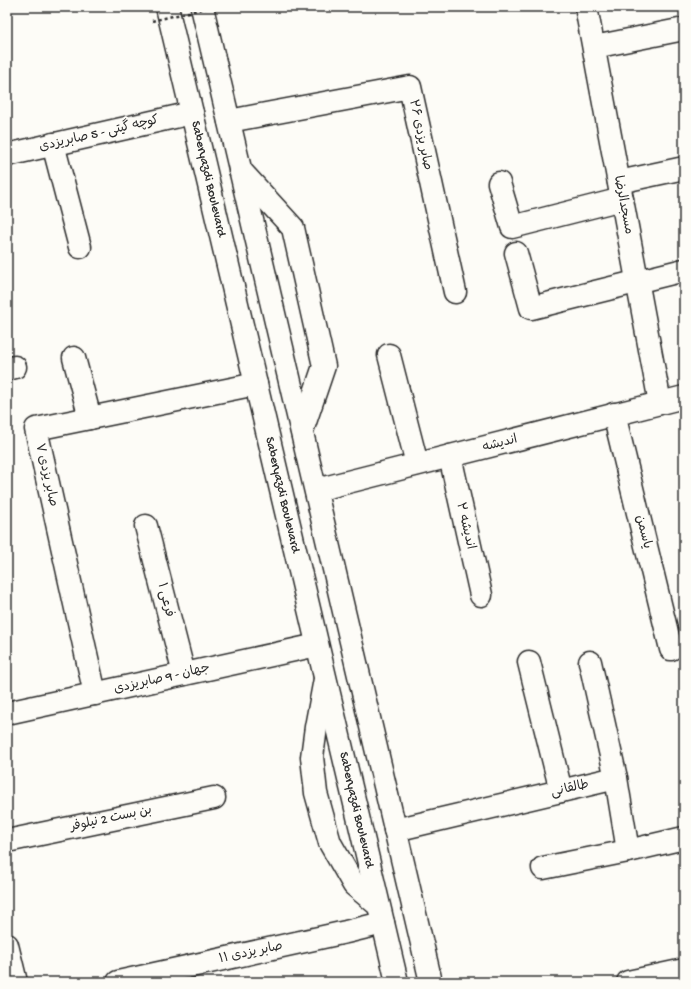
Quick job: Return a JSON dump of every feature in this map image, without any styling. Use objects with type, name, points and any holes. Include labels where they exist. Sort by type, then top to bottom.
[{"type":"street","points":[[202,7],[431,982]]},
{"type":"street","name":"مسجدالرضا","points":[[586,7],[660,403]]},
{"type":"street","name":"Saberyazdi Boulevard","points":[[160,14],[192,113],[397,982]]},
{"type":"street","points":[[594,47],[684,29]]},
{"type":"street","name":"صابر یزدی ۲۶","points":[[229,122],[410,87],[454,292]]},
{"type":"street","name":"کوچه گیتی - 5 صابریزدی","points":[[7,155],[192,113]]},
{"type":"street","points":[[53,144],[80,247]]},
{"type":"street","points":[[499,183],[512,227],[621,191],[684,168]]},
{"type":"street","points":[[240,170],[293,228],[324,366],[302,431]]},
{"type":"street","points":[[516,253],[531,308],[684,270]]},
{"type":"street","points":[[230,274],[263,266]]},
{"type":"street","points":[[389,355],[417,464]]},
{"type":"street","points":[[74,358],[90,418]]},
{"type":"street","name":"صابر یزدی ۷","points":[[95,694],[36,429],[256,384]]},
{"type":"street","name":"اندیشه","points":[[316,490],[684,397]]},
{"type":"street","name":"یاسمن","points":[[614,414],[671,649]]},
{"type":"street","name":"اندیشه ۲","points":[[450,456],[481,595]]},
{"type":"street","name":"فرعی ۱","points":[[146,526],[184,674]]},
{"type":"street","name":"جهان - 9 صابریزدی","points":[[7,713],[317,645]]},
{"type":"street","points":[[529,662],[561,791]]},
{"type":"street","points":[[590,662],[616,778],[628,851]]},
{"type":"street","points":[[325,679],[312,757],[316,793],[330,843],[354,885],[381,914]]},
{"type":"street","name":"طالقانی","points":[[395,830],[616,778]]},
{"type":"street","name":"بن بست 2 نیلوفر","points":[[7,841],[214,798]]},
{"type":"street","points":[[543,868],[684,838]]},
{"type":"street","name":"صابر یزدی ۱۱","points":[[118,982],[346,932],[381,914]]},
{"type":"street","points":[[7,945],[16,982]]},
{"type":"street","points":[[628,982],[684,970]]},
{"type":"path","points":[[160,14],[210,7]]}]
